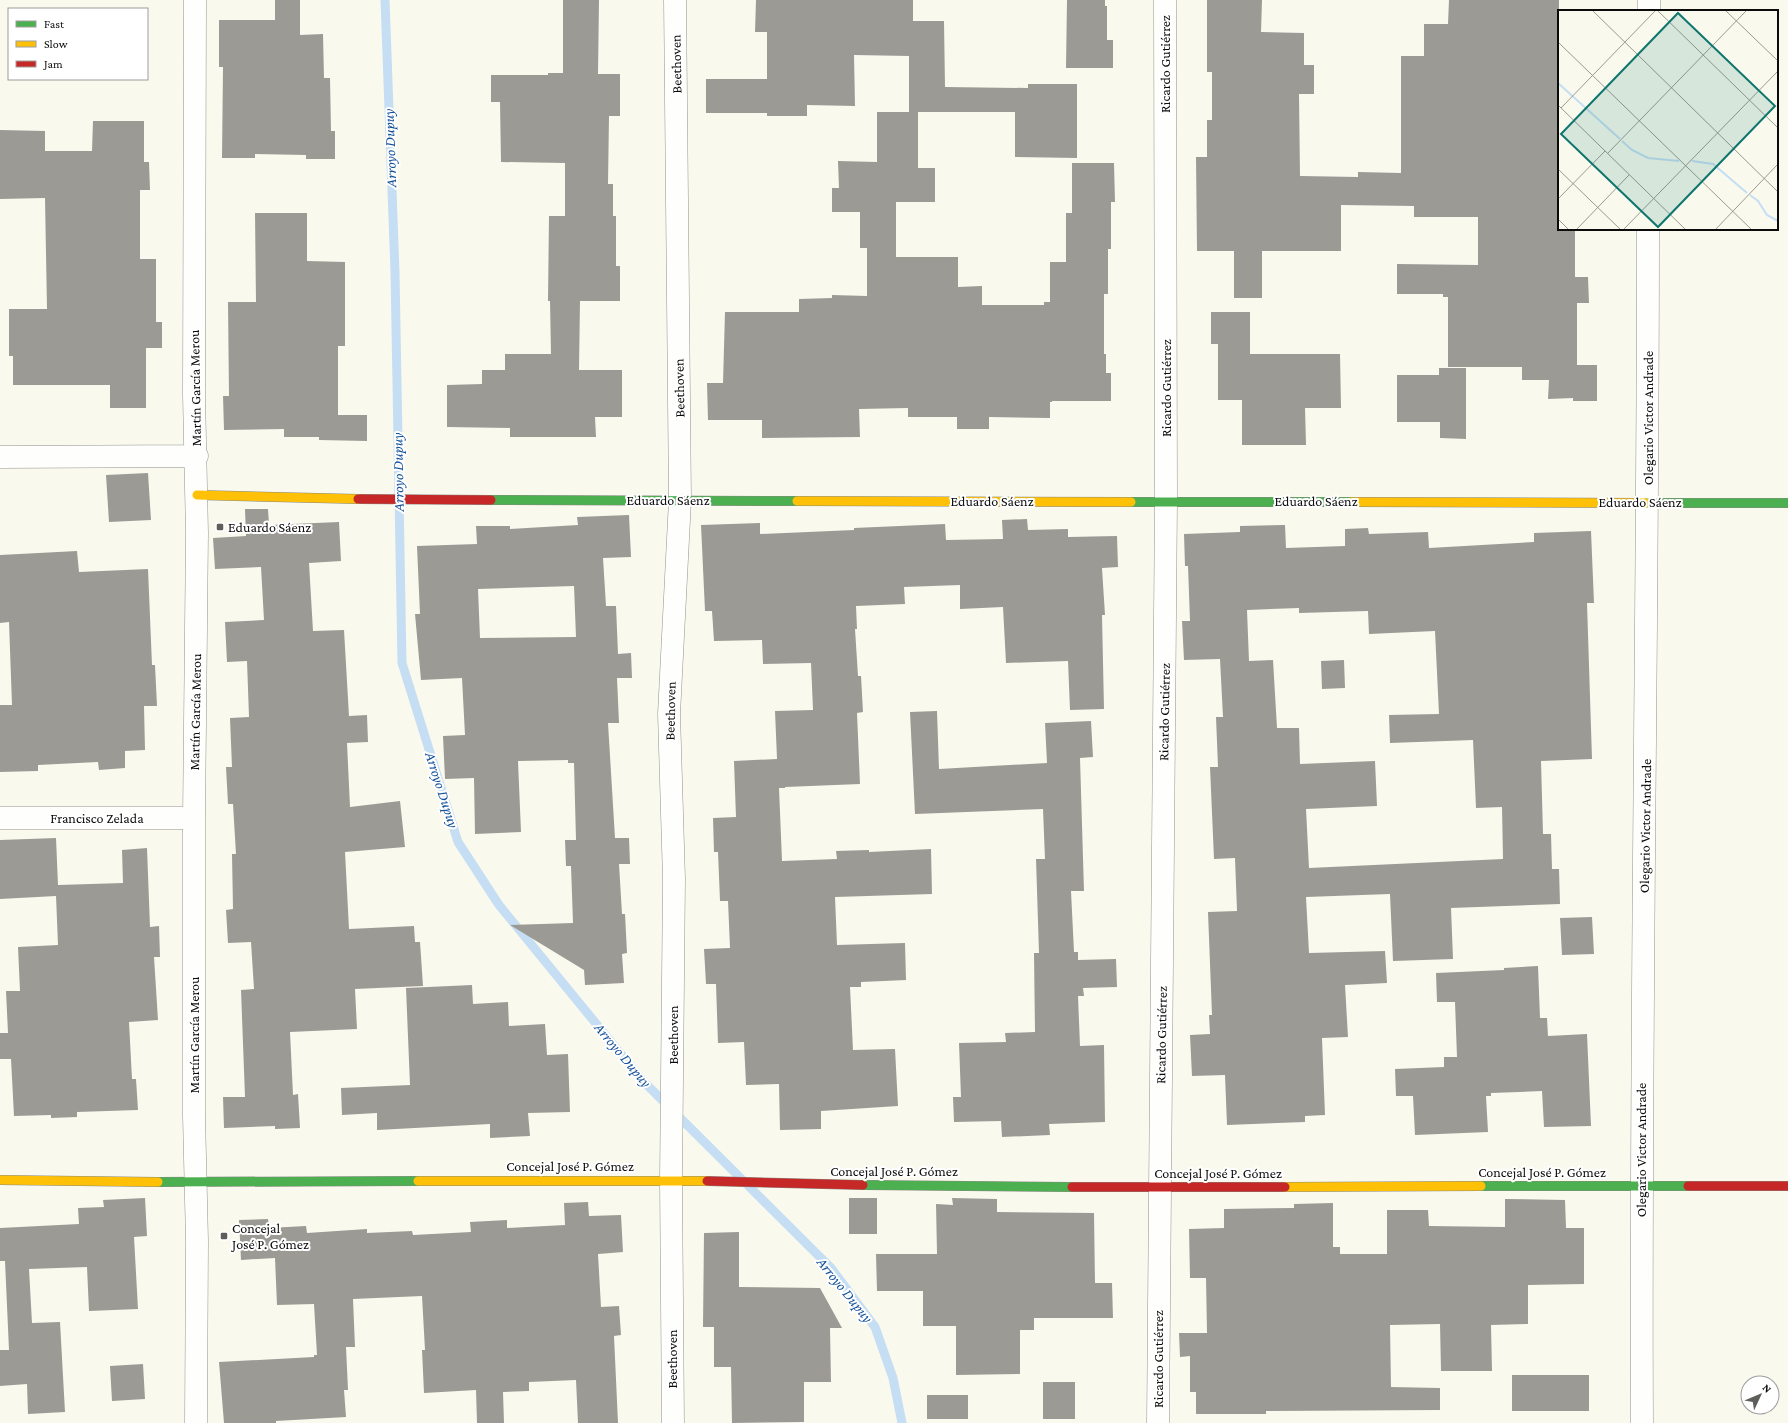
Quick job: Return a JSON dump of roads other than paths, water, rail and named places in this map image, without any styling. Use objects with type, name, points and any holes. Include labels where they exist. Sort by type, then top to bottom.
[{"type":"street","name":"Martín García Merou","points":[[195,0],[194,395],[197,495],[194,818],[194,1116],[197,1182],[196,1423]]},
{"type":"street","name":"Beethoven","points":[[672,1423],[671,1180],[674,879],[669,714],[680,500],[675,0]]},
{"type":"street","name":"Ricardo Gutiérrez","points":[[1158,1423],[1166,501],[1165,0]]},
{"type":"street","name":"Olegario Victor Andrade","points":[[1642,1423],[1641,1185],[1648,502],[1648,230]]},
{"type":"street","points":[[0,457],[197,456]]},
{"type":"street","name":"Eduardo Sáenz","points":[[197,495],[422,500],[1788,503]]},
{"type":"street","name":"Francisco Zelada","points":[[0,818],[194,818]]},
{"type":"street","name":"Concejal José P. Gómez","points":[[0,1180],[197,1182],[671,1180],[805,1185],[1159,1187],[1641,1185],[1788,1186]]},
{"type":"waterway","name":"Arroyo Dupuy","points":[[385,0],[395,272],[402,663],[458,842],[499,905],[643,1081],[831,1268],[875,1327],[893,1378],[902,1423]]},
{"type":"place","name":"Eduardo Sáenz","points":[[220,527]]},
{"type":"place","name":"Concejal José P. Gómez","points":[[224,1236]]}]
